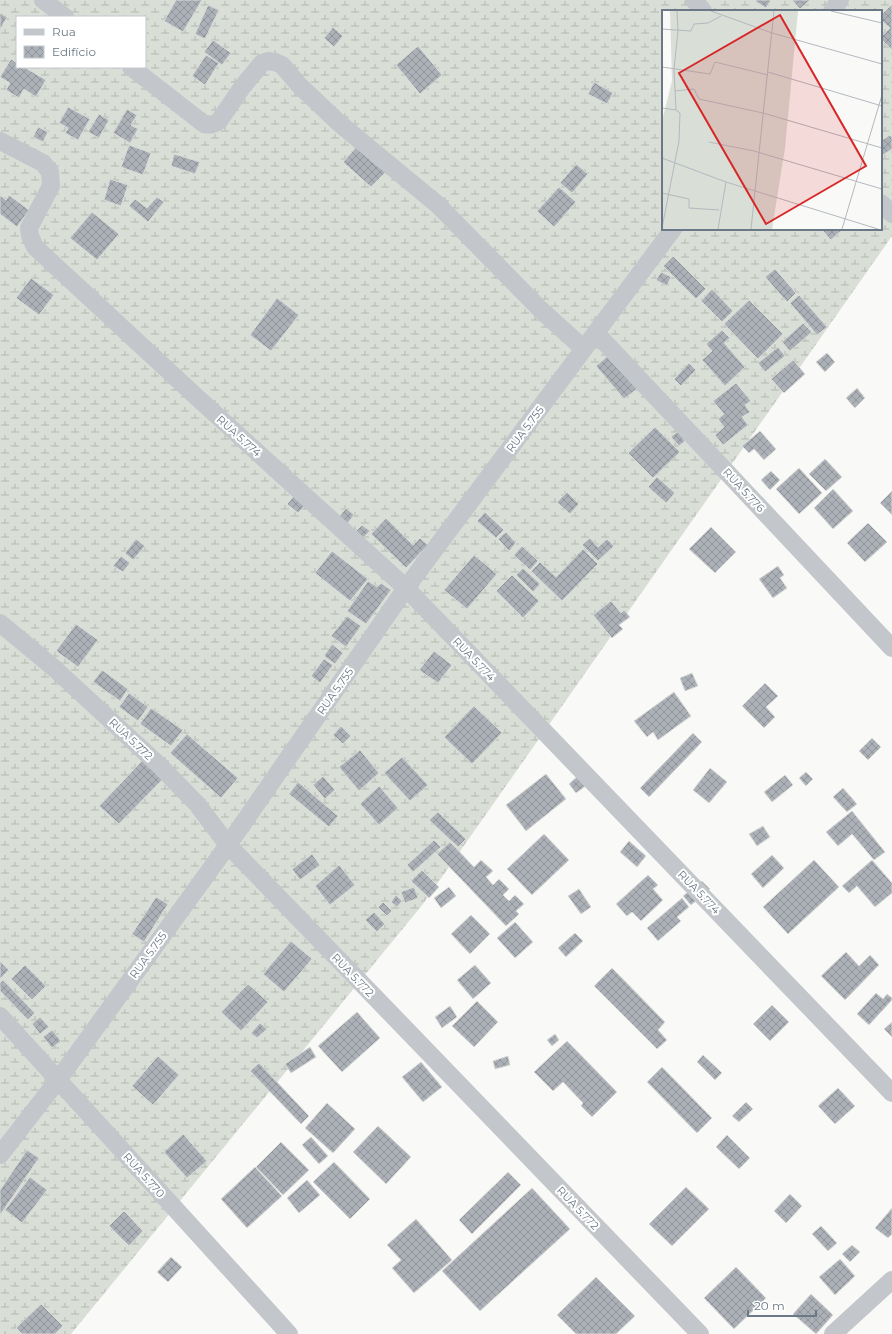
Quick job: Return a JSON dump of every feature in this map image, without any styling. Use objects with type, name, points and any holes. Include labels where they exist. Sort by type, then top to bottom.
[{"type":"street","points":[[43,0],[64,16]]},
{"type":"street","points":[[694,0],[702,10]]},
{"type":"street","points":[[833,10],[840,0]]},
{"type":"street","points":[[132,68],[204,124],[212,125],[219,121],[243,86],[262,63],[268,61],[282,66],[299,85],[340,123],[438,205],[541,310],[584,349]]},
{"type":"street","name":"RUA 5.774","points":[[0,141],[43,163],[50,172],[51,186],[29,228],[30,236],[35,247],[406,588],[892,1093]]},
{"type":"street","points":[[882,204],[892,214]]},
{"type":"street","name":"RUA 5.755","points":[[0,1155],[58,1080],[228,845],[406,588],[672,230]]},
{"type":"street","name":"RUA 5.776","points":[[596,333],[892,648]]},
{"type":"street","name":"RUA 5.772","points":[[0,623],[54,668],[159,765],[197,804],[228,845],[700,1334]]},
{"type":"street","name":"RUA 5.770","points":[[0,1016],[289,1334]]},
{"type":"street","points":[[833,1334],[892,1280]]},
{"type":"green space","points":[[0,0],[892,0],[892,236],[423,904],[71,1334],[0,1334]]},
{"type":"building","points":[[176,0],[202,0],[183,32],[164,21]]},
{"type":"building","points":[[771,0],[766,8],[755,1]]},
{"type":"building","points":[[792,0],[810,0],[800,9]]},
{"type":"building","points":[[892,4],[892,50],[882,40],[882,36],[890,28],[882,21],[882,14]]},
{"type":"building","points":[[208,5],[219,10],[205,39],[195,34]]},
{"type":"building","points":[[0,13],[7,17],[0,30]]},
{"type":"building","points":[[333,27],[343,36],[334,47],[324,38]]},
{"type":"building","points":[[213,40],[231,53],[222,65],[204,52]]},
{"type":"building","points":[[418,46],[442,75],[420,94],[396,65]]},
{"type":"building","points":[[206,55],[219,63],[205,85],[192,76]]},
{"type":"building","points":[[11,59],[16,62],[16,68],[26,68],[46,80],[36,97],[24,89],[19,98],[6,90],[10,83],[0,77]]},
{"type":"building","points":[[594,82],[613,93],[607,104],[588,94]]},
{"type":"building","points":[[68,107],[90,119],[78,140],[65,133],[68,128],[59,123]]},
{"type":"building","points":[[127,109],[137,115],[131,125],[138,129],[130,143],[113,133]]},
{"type":"building","points":[[99,114],[109,120],[99,138],[88,132]]},
{"type":"building","points":[[38,127],[48,132],[43,142],[33,137]]},
{"type":"building","points":[[890,135],[892,137],[892,149],[883,155],[882,154],[882,140]]},
{"type":"building","points":[[359,144],[388,170],[371,187],[343,162]]},
{"type":"building","points":[[129,145],[151,153],[143,175],[121,167]]},
{"type":"building","points":[[174,154],[200,162],[195,174],[171,166]]},
{"type":"building","points":[[576,164],[588,174],[572,193],[560,183]]},
{"type":"building","points":[[110,179],[128,185],[121,206],[104,200]]},
{"type":"building","points":[[559,187],[576,202],[554,227],[537,211]]},
{"type":"building","points":[[0,195],[6,200],[9,195],[29,210],[17,227],[0,214]]},
{"type":"building","points":[[157,197],[164,202],[148,222],[129,206],[135,199],[147,208]]},
{"type":"building","points":[[92,212],[119,234],[97,260],[70,238]]},
{"type":"building","points":[[824,230],[842,230],[831,240]]},
{"type":"building","points":[[673,256],[706,289],[696,299],[663,266]]},
{"type":"building","points":[[775,269],[796,293],[787,302],[765,277]]},
{"type":"building","points":[[661,272],[671,277],[667,286],[656,280]]},
{"type":"building","points":[[31,278],[54,295],[39,315],[16,298]]},
{"type":"building","points":[[712,289],[733,311],[722,322],[701,301]]},
{"type":"building","points":[[799,295],[827,327],[817,335],[790,303]]},
{"type":"building","points":[[277,298],[299,315],[271,351],[250,335]]},
{"type":"building","points":[[749,300],[783,334],[758,359],[724,324]]},
{"type":"building","points":[[803,323],[812,332],[790,351],[782,342]]},
{"type":"building","points":[[722,330],[730,338],[724,343],[745,367],[725,386],[702,360],[712,351],[706,344]]},
{"type":"building","points":[[778,347],[785,356],[765,372],[758,363]]},
{"type":"building","points":[[827,353],[835,362],[825,372],[816,362]]},
{"type":"building","points":[[609,355],[638,388],[624,399],[596,366]]},
{"type":"building","points":[[793,360],[805,374],[784,393],[771,379]]},
{"type":"building","points":[[689,363],[696,370],[681,386],[674,379]]},
{"type":"building","points":[[736,383],[751,401],[745,405],[750,412],[742,417],[748,425],[723,445],[715,435],[724,427],[718,419],[724,414],[713,401]]},
{"type":"building","points":[[857,388],[865,398],[855,408],[846,398]]},
{"type":"building","points":[[655,427],[680,452],[653,478],[628,453]]},
{"type":"building","points":[[678,431],[685,441],[679,446],[671,437]]},
{"type":"building","points":[[760,431],[776,449],[764,460],[754,449],[749,453],[742,446]]},
{"type":"building","points":[[825,459],[842,477],[826,491],[809,474]]},
{"type":"building","points":[[799,468],[822,493],[799,514],[776,489]]},
{"type":"building","points":[[771,471],[780,480],[770,490],[761,480]]},
{"type":"building","points":[[657,477],[675,493],[666,503],[648,487]]},
{"type":"building","points":[[833,489],[853,511],[833,529],[814,508]]},
{"type":"building","points":[[892,491],[892,515],[880,503]]},
{"type":"building","points":[[567,492],[579,504],[570,514],[557,502]]},
{"type":"building","points":[[294,496],[305,506],[298,513],[287,504]]},
{"type":"building","points":[[346,508],[354,515],[347,524],[339,517]]},
{"type":"building","points":[[485,512],[504,530],[496,538],[477,521]]},
{"type":"building","points":[[386,518],[413,545],[420,538],[428,545],[406,568],[371,534]]},
{"type":"building","points":[[868,523],[887,542],[865,562],[847,543]]},
{"type":"building","points":[[362,525],[370,531],[361,540],[354,533]]},
{"type":"building","points":[[711,527],[736,552],[715,573],[689,549]]},
{"type":"building","points":[[506,532],[516,543],[509,551],[498,539]]},
{"type":"building","points":[[590,538],[598,547],[607,539],[614,546],[598,561],[582,545]]},
{"type":"building","points":[[136,539],[145,546],[133,560],[125,553]]},
{"type":"building","points":[[522,546],[538,561],[530,570],[514,555]]},
{"type":"building","points":[[583,549],[598,564],[562,601],[531,571],[540,562],[556,577]]},
{"type":"building","points":[[332,551],[368,579],[350,601],[315,573]]},
{"type":"building","points":[[474,555],[497,574],[467,609],[444,590]]},
{"type":"building","points":[[121,556],[130,563],[123,572],[113,566]]},
{"type":"building","points":[[778,566],[784,575],[780,578],[787,588],[773,598],[759,579]]},
{"type":"building","points":[[523,568],[540,584],[533,592],[516,575]]},
{"type":"building","points":[[512,575],[539,601],[523,618],[496,591]]},
{"type":"building","points":[[368,581],[377,587],[381,583],[391,590],[366,624],[347,611]]},
{"type":"building","points":[[611,601],[621,613],[624,610],[630,617],[619,625],[623,629],[612,638],[593,615]]},
{"type":"building","points":[[347,616],[361,626],[346,647],[331,636]]},
{"type":"building","points":[[76,624],[98,640],[78,667],[56,651]]},
{"type":"building","points":[[332,644],[343,653],[335,664],[324,656]]},
{"type":"building","points":[[434,651],[452,665],[438,683],[419,670]]},
{"type":"building","points":[[324,659],[333,665],[320,683],[311,676]]},
{"type":"building","points":[[102,670],[128,689],[120,701],[93,682]]},
{"type":"building","points":[[692,673],[698,686],[685,691],[680,678]]},
{"type":"building","points":[[765,683],[778,696],[766,707],[775,717],[764,728],[742,706]]},
{"type":"building","points":[[674,692],[691,716],[658,740],[653,732],[647,737],[634,721]]},
{"type":"building","points":[[129,693],[148,707],[138,721],[119,707]]},
{"type":"building","points":[[474,706],[502,733],[472,764],[444,737]]},
{"type":"building","points":[[151,708],[183,730],[171,746],[140,724]]},
{"type":"building","points":[[341,726],[351,736],[343,744],[333,735]]},
{"type":"building","points":[[693,733],[702,742],[649,797],[640,788]]},
{"type":"building","points":[[187,734],[238,778],[221,798],[170,753]]},
{"type":"building","points":[[872,738],[881,747],[868,760],[859,751]]},
{"type":"building","points":[[360,750],[379,773],[359,791],[339,767]]},
{"type":"building","points":[[402,757],[428,785],[410,801],[384,773]]},
{"type":"building","points":[[143,760],[163,779],[119,824],[99,806]]},
{"type":"building","points":[[710,768],[727,782],[709,803],[693,790]]},
{"type":"building","points":[[806,772],[813,779],[806,786],[799,778]]},
{"type":"building","points":[[546,774],[566,799],[526,831],[506,805]]},
{"type":"building","points":[[579,775],[587,785],[576,793],[569,784]]},
{"type":"building","points":[[785,775],[793,785],[772,802],[764,792]]},
{"type":"building","points":[[323,776],[335,790],[325,799],[313,785]]},
{"type":"building","points":[[298,782],[338,816],[329,827],[289,794]]},
{"type":"building","points":[[379,786],[398,808],[379,825],[360,804]]},
{"type":"building","points":[[843,788],[857,804],[847,812],[833,797]]},
{"type":"building","points":[[852,811],[885,852],[874,860],[852,834],[838,846],[826,832]]},
{"type":"building","points":[[438,812],[466,839],[458,847],[429,820]]},
{"type":"building","points":[[763,826],[770,837],[757,846],[749,834]]},
{"type":"building","points":[[544,834],[569,860],[532,895],[507,869]]},
{"type":"building","points":[[434,840],[441,847],[413,872],[407,865]]},
{"type":"building","points":[[629,841],[646,856],[637,867],[620,852]]},
{"type":"building","points":[[450,842],[474,867],[481,860],[493,871],[486,877],[493,885],[499,879],[509,889],[503,895],[509,901],[515,895],[524,904],[516,911],[519,914],[506,926],[437,854]]},
{"type":"building","points":[[312,854],[320,865],[300,880],[292,869]]},
{"type":"building","points":[[772,855],[784,868],[763,888],[751,874]]},
{"type":"building","points":[[814,860],[839,887],[788,934],[763,907]]},
{"type":"building","points":[[872,860],[892,883],[892,893],[875,907],[857,886],[849,893],[842,886]]},
{"type":"building","points":[[339,865],[355,885],[330,905],[315,886]]},
{"type":"building","points":[[422,870],[439,887],[429,898],[411,881]]},
{"type":"building","points":[[648,875],[658,885],[653,889],[663,900],[641,921],[632,912],[627,916],[616,904]]},
{"type":"building","points":[[702,881],[710,889],[691,905],[683,896]]},
{"type":"building","points":[[414,887],[418,898],[405,903],[401,892]]},
{"type":"building","points":[[449,887],[456,896],[441,908],[434,898]]},
{"type":"building","points":[[579,889],[591,907],[581,914],[568,896]]},
{"type":"building","points":[[396,895],[402,901],[397,907],[391,902]]},
{"type":"building","points":[[156,897],[168,904],[144,942],[132,934]]},
{"type":"building","points":[[682,898],[689,907],[677,917],[681,921],[658,941],[647,928]]},
{"type":"building","points":[[383,902],[392,911],[387,916],[378,907]]},
{"type":"building","points":[[374,912],[385,924],[377,932],[365,920]]},
{"type":"building","points":[[471,915],[490,934],[470,954],[451,934]]},
{"type":"building","points":[[515,922],[533,942],[515,958],[497,938]]},
{"type":"building","points":[[575,933],[583,941],[566,957],[558,948]]},
{"type":"building","points":[[291,941],[312,959],[284,992],[263,974]]},
{"type":"building","points":[[846,952],[859,966],[870,955],[879,965],[845,1000],[821,976]]},
{"type":"building","points":[[0,961],[9,970],[0,979]]},
{"type":"building","points":[[25,965],[46,986],[32,1000],[11,979]]},
{"type":"building","points":[[475,965],[491,983],[473,999],[457,980]]},
{"type":"building","points":[[612,968],[665,1022],[658,1030],[667,1040],[657,1049],[594,986]]},
{"type":"building","points":[[3,980],[35,1013],[28,1020],[0,991],[0,983]]},
{"type":"building","points":[[248,984],[268,1002],[241,1031],[221,1012]]},
{"type":"building","points":[[876,993],[883,999],[887,994],[892,998],[892,1000],[869,1025],[857,1014]]},
{"type":"building","points":[[477,1001],[498,1022],[474,1047],[452,1026]]},
{"type":"building","points":[[772,1005],[789,1022],[770,1041],[753,1024]]},
{"type":"building","points":[[450,1006],[457,1017],[442,1028],[435,1017]]},
{"type":"building","points":[[357,1012],[380,1038],[342,1072],[318,1046]]},
{"type":"building","points":[[40,1017],[49,1027],[40,1034],[32,1024]]},
{"type":"building","points":[[892,1022],[892,1037],[884,1029]]},
{"type":"building","points":[[260,1023],[267,1029],[257,1038],[251,1033]]},
{"type":"building","points":[[52,1030],[61,1041],[52,1048],[43,1037]]},
{"type":"building","points":[[555,1034],[559,1040],[552,1046],[547,1040]]},
{"type":"building","points":[[567,1041],[617,1092],[592,1117],[581,1106],[583,1103],[563,1082],[553,1091],[534,1072]]},
{"type":"building","points":[[310,1047],[316,1057],[291,1073],[285,1064]]},
{"type":"building","points":[[703,1055],[722,1073],[715,1080],[697,1062]]},
{"type":"building","points":[[158,1056],[179,1075],[153,1105],[132,1086]]},
{"type":"building","points":[[508,1056],[510,1065],[495,1069],[493,1061]]},
{"type":"building","points":[[421,1062],[442,1087],[423,1102],[402,1077]]},
{"type":"building","points":[[259,1063],[309,1116],[301,1124],[250,1071]]},
{"type":"building","points":[[662,1067],[712,1118],[697,1133],[647,1082]]},
{"type":"building","points":[[838,1088],[855,1106],[835,1124],[818,1106]]},
{"type":"building","points":[[746,1102],[753,1109],[739,1122],[732,1116]]},
{"type":"building","points":[[327,1103],[355,1129],[333,1153],[305,1128]]},
{"type":"building","points":[[378,1126],[411,1157],[386,1184],[353,1152]]},
{"type":"building","points":[[183,1134],[207,1161],[187,1178],[164,1152]]},
{"type":"building","points":[[727,1135],[750,1158],[739,1169],[716,1147]]},
{"type":"building","points":[[311,1137],[328,1156],[319,1164],[302,1145]]},
{"type":"building","points":[[281,1142],[309,1170],[283,1195],[256,1167]]},
{"type":"building","points":[[27,1150],[39,1158],[0,1215],[0,1190]]},
{"type":"building","points":[[334,1162],[370,1199],[350,1219],[313,1182]]},
{"type":"building","points":[[255,1167],[282,1196],[247,1228],[221,1199]]},
{"type":"building","points":[[508,1172],[521,1185],[472,1234],[459,1220]]},
{"type":"building","points":[[30,1177],[47,1190],[22,1223],[5,1210]]},
{"type":"building","points":[[307,1180],[320,1195],[299,1213],[287,1198]]},
{"type":"building","points":[[686,1187],[709,1209],[672,1246],[649,1224]]},
{"type":"building","points":[[532,1188],[570,1229],[480,1311],[442,1271]]},
{"type":"building","points":[[790,1194],[802,1206],[786,1223],[774,1211]]},
{"type":"building","points":[[892,1208],[892,1234],[888,1238],[875,1228]]},
{"type":"building","points":[[124,1211],[143,1231],[129,1246],[109,1226]]},
{"type":"building","points":[[416,1219],[452,1260],[414,1293],[392,1268],[401,1260],[387,1245]]},
{"type":"building","points":[[821,1226],[837,1243],[828,1251],[812,1234]]},
{"type":"building","points":[[852,1245],[860,1252],[850,1262],[842,1254]]},
{"type":"building","points":[[171,1257],[182,1267],[168,1282],[157,1272]]},
{"type":"building","points":[[840,1259],[855,1276],[835,1295],[819,1277]]},
{"type":"building","points":[[736,1267],[766,1298],[734,1329],[704,1298]]},
{"type":"building","points":[[596,1277],[635,1316],[616,1334],[576,1334],[557,1315]]},
{"type":"building","points":[[811,1294],[833,1315],[816,1334],[793,1314]]},
{"type":"building","points":[[41,1304],[63,1326],[55,1334],[22,1334],[16,1328]]}]
